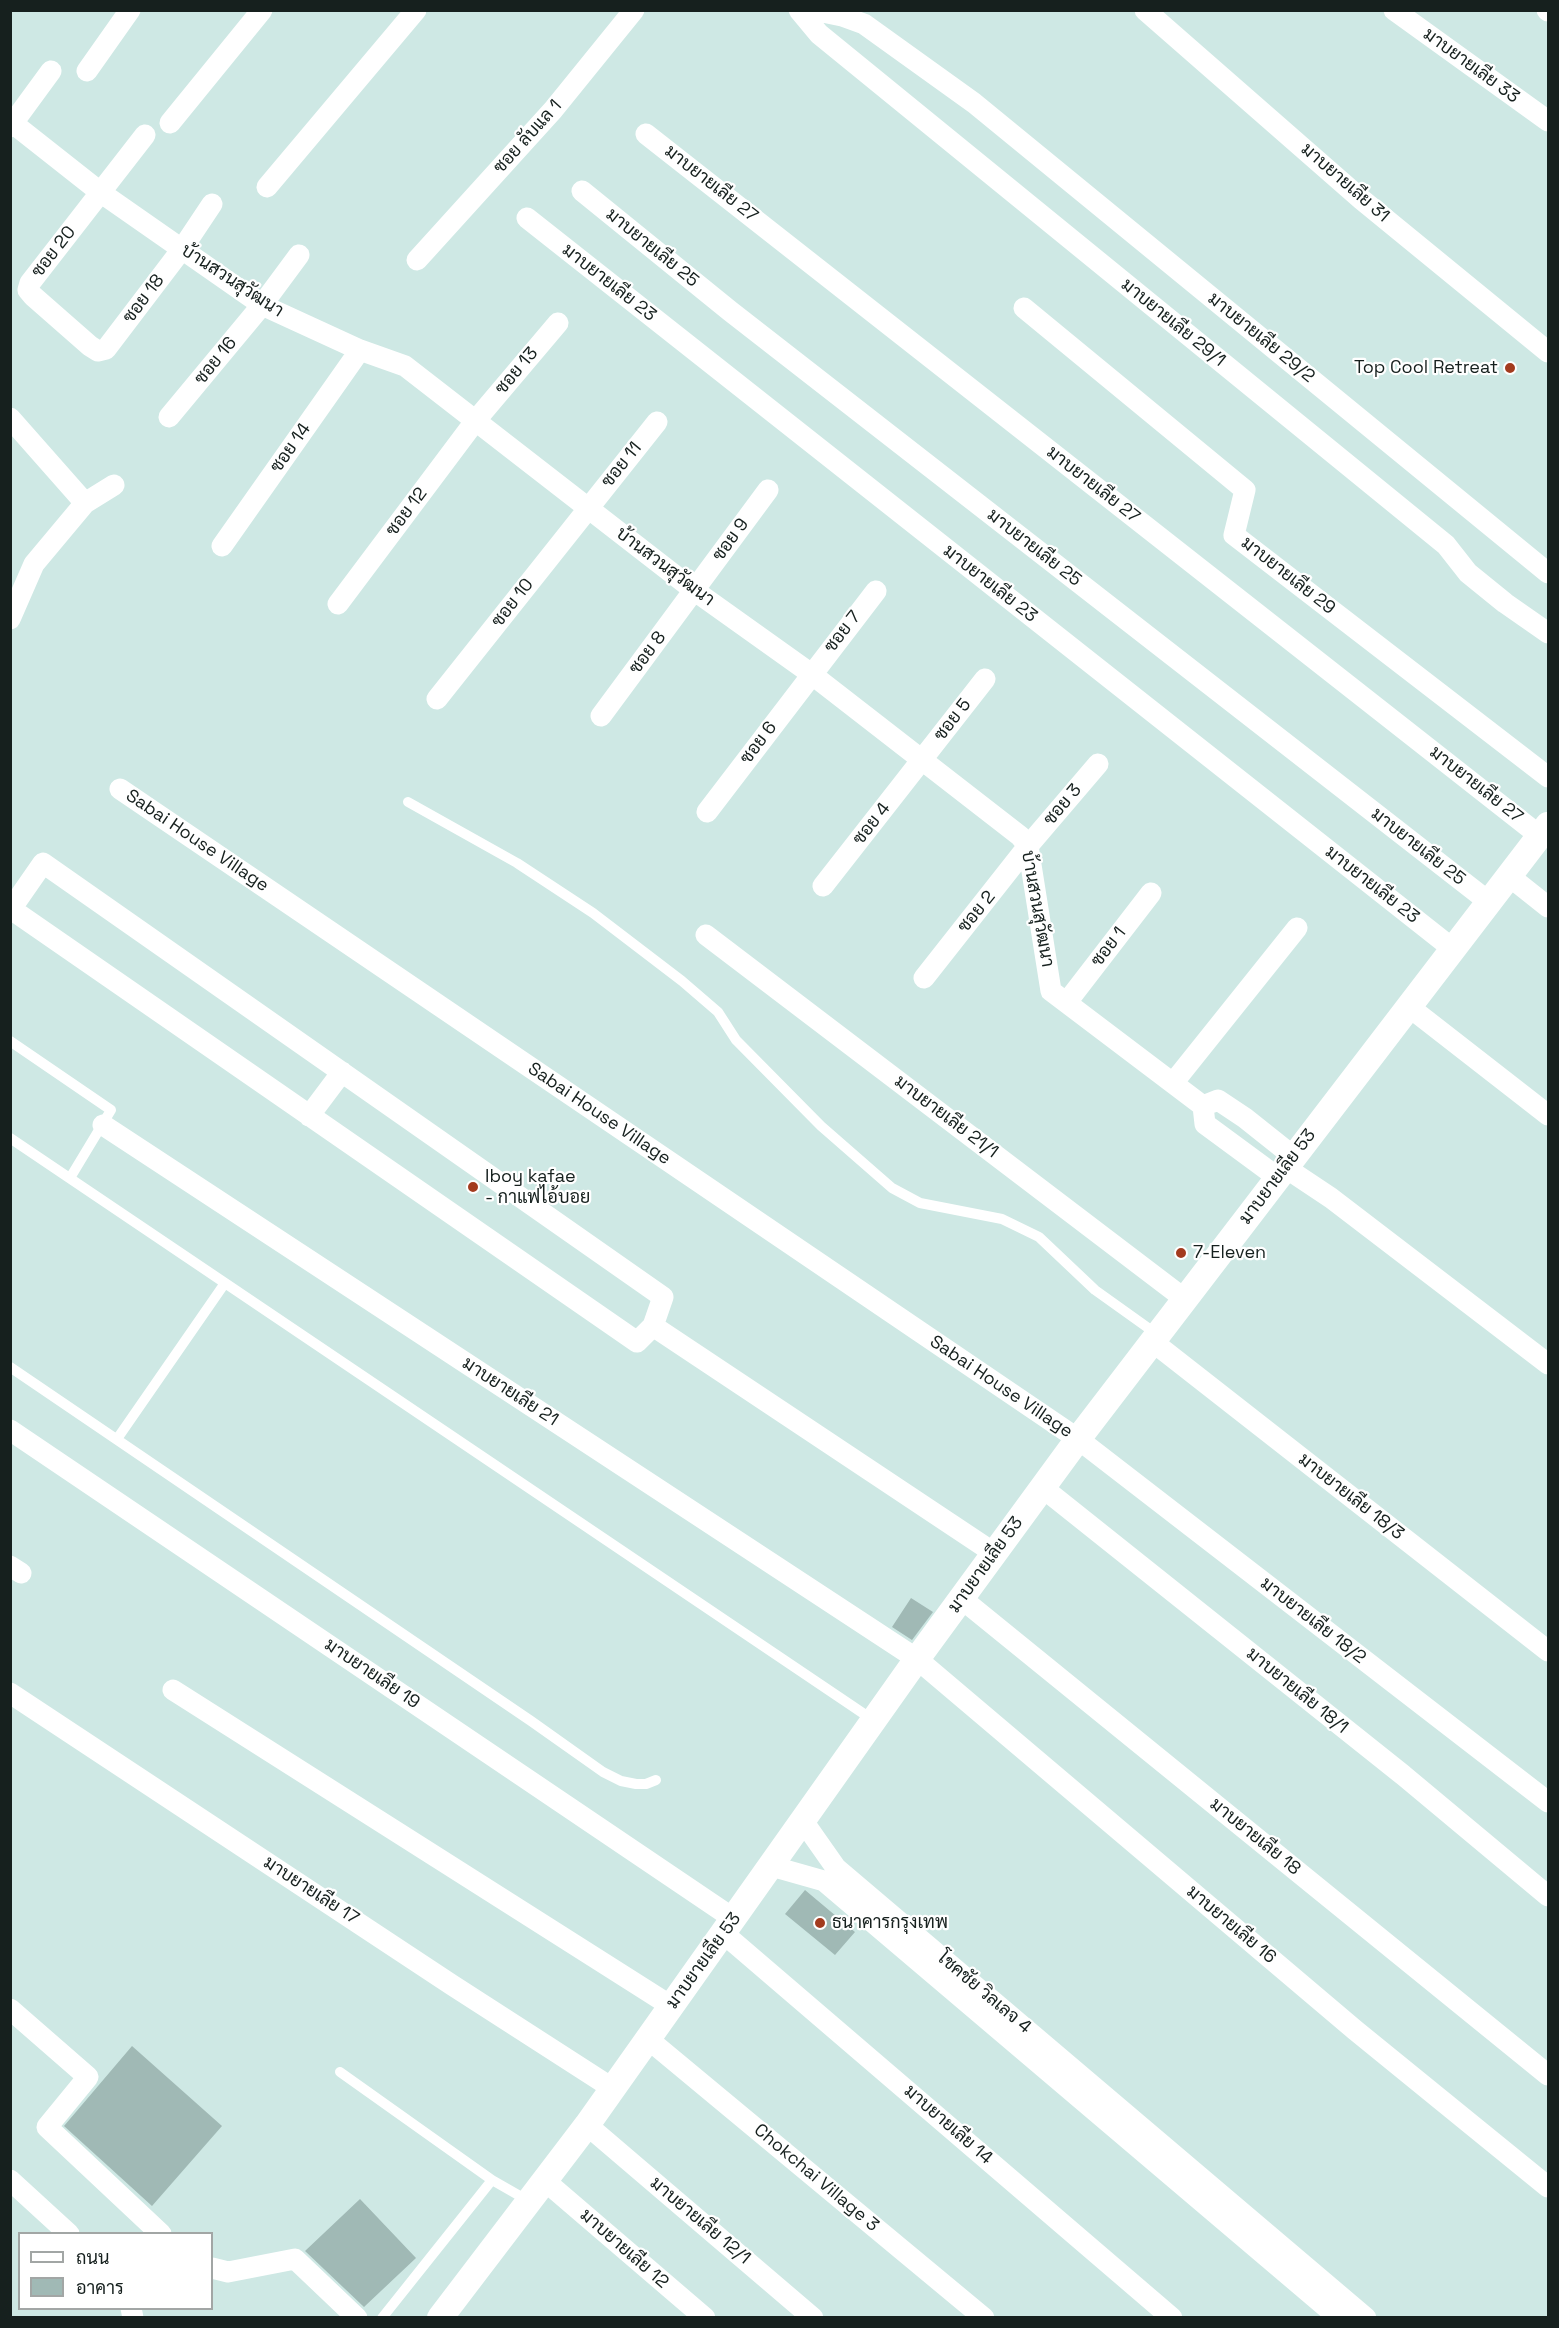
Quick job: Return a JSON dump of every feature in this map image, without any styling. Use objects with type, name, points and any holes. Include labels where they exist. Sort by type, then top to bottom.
[{"type":"street","points":[[87,71],[130,10]]},
{"type":"street","points":[[170,123],[262,10]]},
{"type":"street","points":[[267,187],[416,10]]},
{"type":"street","name":"ซอย ลับแล 1","points":[[417,260],[553,110],[634,10]]},
{"type":"street","name":"มาบยายเลีย 29/1","points":[[799,10],[819,34],[1446,545],[1468,573],[1548,633]]},
{"type":"street","name":"มาบยายเลีย 29/2","points":[[813,10],[842,16],[864,24],[974,103],[1548,573]]},
{"type":"street","name":"มาบยายเลีย 31","points":[[1145,10],[1361,199],[1548,352]]},
{"type":"street","name":"มาบยายเลีย 33","points":[[1394,10],[1548,121]]},
{"type":"street","points":[[12,124],[51,71]]},
{"type":"street","name":"บ้านสวนสุวัฒนา","points":[[12,124],[100,192],[262,304],[360,350],[405,366],[695,591],[810,674],[1020,836],[1028,846],[1051,991],[1203,1106],[1204,1124],[1286,1167]]},
{"type":"street","name":"มาบยายเลีย 27","points":[[646,134],[1544,830]]},
{"type":"street","points":[[100,192],[145,135]]},
{"type":"street","name":"มาบยายเลีย 25","points":[[582,191],[730,311],[1489,902]]},
{"type":"street","name":"ซอย 20","points":[[100,192],[30,284],[28,290],[90,346],[98,351],[105,349]]},
{"type":"street","name":"ซอย 18","points":[[105,349],[182,249],[212,204]]},
{"type":"street","name":"มาบยายเลีย 23","points":[[527,218],[1453,949]]},
{"type":"street","name":"ซอย 16","points":[[170,417],[262,304],[298,255]]},
{"type":"street","name":"มาบยายเลีย 29","points":[[1024,308],[1245,490],[1234,535],[1548,777]]},
{"type":"street","name":"ซอย 13","points":[[476,420],[558,323]]},
{"type":"street","name":"ซอย 14","points":[[222,546],[360,350]]},
{"type":"street","points":[[10,418],[85,503]]},
{"type":"street","name":"ซอย 12","points":[[338,604],[476,420]]},
{"type":"street","name":"ซอย 11","points":[[588,508],[657,422]]},
{"type":"street","points":[[10,620],[34,564],[85,503],[114,485]]},
{"type":"street","name":"ซอย 9","points":[[695,591],[768,490]]},
{"type":"street","name":"ซอย 10","points":[[437,699],[588,508]]},
{"type":"street","name":"ซอย 8","points":[[601,716],[695,591]]},
{"type":"street","name":"ซอย 7","points":[[810,674],[876,591]]},
{"type":"street","name":"ซอย 6","points":[[706,812],[810,674]]},
{"type":"street","name":"ซอย 5","points":[[921,761],[985,679]]},
{"type":"street","name":"ซอย 4","points":[[823,886],[921,761]]},
{"type":"street","name":"ซอย 3","points":[[1028,846],[1098,764]]},
{"type":"street","name":"Sabai House Village","points":[[120,789],[1078,1439]]},
{"type":"street","name":"มาบยายเลีย 53","points":[[440,2318],[527,2200],[586,2125],[873,1720],[1078,1439],[1544,830]]},
{"type":"street","name":"ซอย 2","points":[[924,978],[1028,846]]},
{"type":"street","points":[[43,863],[342,1072],[663,1297],[653,1326],[637,1342],[10,909],[43,863]]},
{"type":"street","points":[[1509,876],[1548,907]]},
{"type":"street","name":"ซอย 1","points":[[1067,1002],[1151,892]]},
{"type":"street","points":[[1173,1083],[1297,928]]},
{"type":"street","name":"มาบยายเลีย 21/1","points":[[706,935],[1186,1300]]},
{"type":"street","points":[[1408,1006],[1548,1115]]},
{"type":"street","points":[[309,1116],[342,1072]]},
{"type":"street","points":[[1203,1106],[1218,1100],[1286,1167],[1331,1198],[1548,1364]]},
{"type":"street","name":"มาบยายเลีย 21","points":[[103,1125],[917,1659]]},
{"type":"street","points":[[653,1326],[994,1553]]},
{"type":"street","name":"มาบยายเลีย 18/3","points":[[1156,1339],[1548,1651]]},
{"type":"street","name":"มาบยายเลีย 19","points":[[10,1430],[728,1926]]},
{"type":"street","name":"มาบยายเลีย 18/2","points":[[1078,1439],[1548,1802]]},
{"type":"street","name":"มาบยายเลีย 18/1","points":[[1043,1488],[1402,1775],[1548,1896]]},
{"type":"street","name":"มาบยายเลีย 18","points":[[962,1599],[1548,2075]]},
{"type":"street","name":"มาบยายเลีย 16","points":[[917,1659],[1346,2022],[1548,2187]]},
{"type":"street","points":[[173,1690],[671,2006]]},
{"type":"street","name":"มาบยายเลีย 17","points":[[10,1693],[612,2088]]},
{"type":"street","name":"โชคชัย วิลเลจ 4","points":[[803,1821],[836,1868],[1032,2046]]},
{"type":"street","name":"โชคชัย วิลเลจ 4","points":[[771,1866],[824,1881],[1032,2046],[1226,2210],[1366,2318]]},
{"type":"street","name":"มาบยายเลีย 14","points":[[728,1926],[1172,2318]]},
{"type":"street","points":[[10,2008],[88,2077],[47,2127],[159,2232]]},
{"type":"street","name":"Chokchai Village 3","points":[[648,2039],[984,2318]]},
{"type":"street","name":"มาบยายเลีย 12/1","points":[[586,2125],[813,2318]]},
{"type":"street","points":[[10,2180],[67,2232]]},
{"type":"street","name":"มาบยายเลีย 12","points":[[544,2180],[705,2318]]},
{"type":"street","name":"โชคชัย วิลเลจ 4","points":[[1226,2210],[1339,2318]]},
{"type":"street","points":[[213,2268],[228,2272],[295,2259],[357,2318]]},
{"type":"lane","points":[[408,802],[517,863],[593,913],[682,981],[718,1012],[736,1040],[820,1126],[892,1188],[920,1203],[1002,1219],[1040,1237],[1095,1290],[1156,1339]]},
{"type":"lane","points":[[10,1041],[111,1110],[70,1178]]},
{"type":"lane","points":[[10,1138],[873,1720]]},
{"type":"lane","points":[[117,1439],[225,1283]]},
{"type":"lane","points":[[10,1367],[603,1772],[636,1784],[646,1784],[657,1780]]},
{"type":"lane","points":[[340,2072],[492,2180],[527,2200]]},
{"type":"lane","points":[[382,2318],[492,2180]]},
{"type":"building","points":[[911,1598],[933,1612],[912,1640],[892,1627]]},
{"type":"building","name":"ธนาคารกรุงเทพ","points":[[805,1890],[855,1932],[835,1955],[785,1914]]},
{"type":"building","points":[[132,2046],[222,2126],[152,2206],[64,2126]]},
{"type":"building","points":[[360,2199],[416,2258],[364,2307],[305,2251]]},
{"type":"place","name":"Top Cool Retreat","points":[[1510,368]]},
{"type":"place","name":"Iboy kafae - กาแฟไอ้บอย","points":[[473,1187]]},
{"type":"place","name":"7-Eleven","points":[[1181,1253]]},
{"type":"place","name":"ธนาคารกรุงเทพ","points":[[820,1923]]}]
